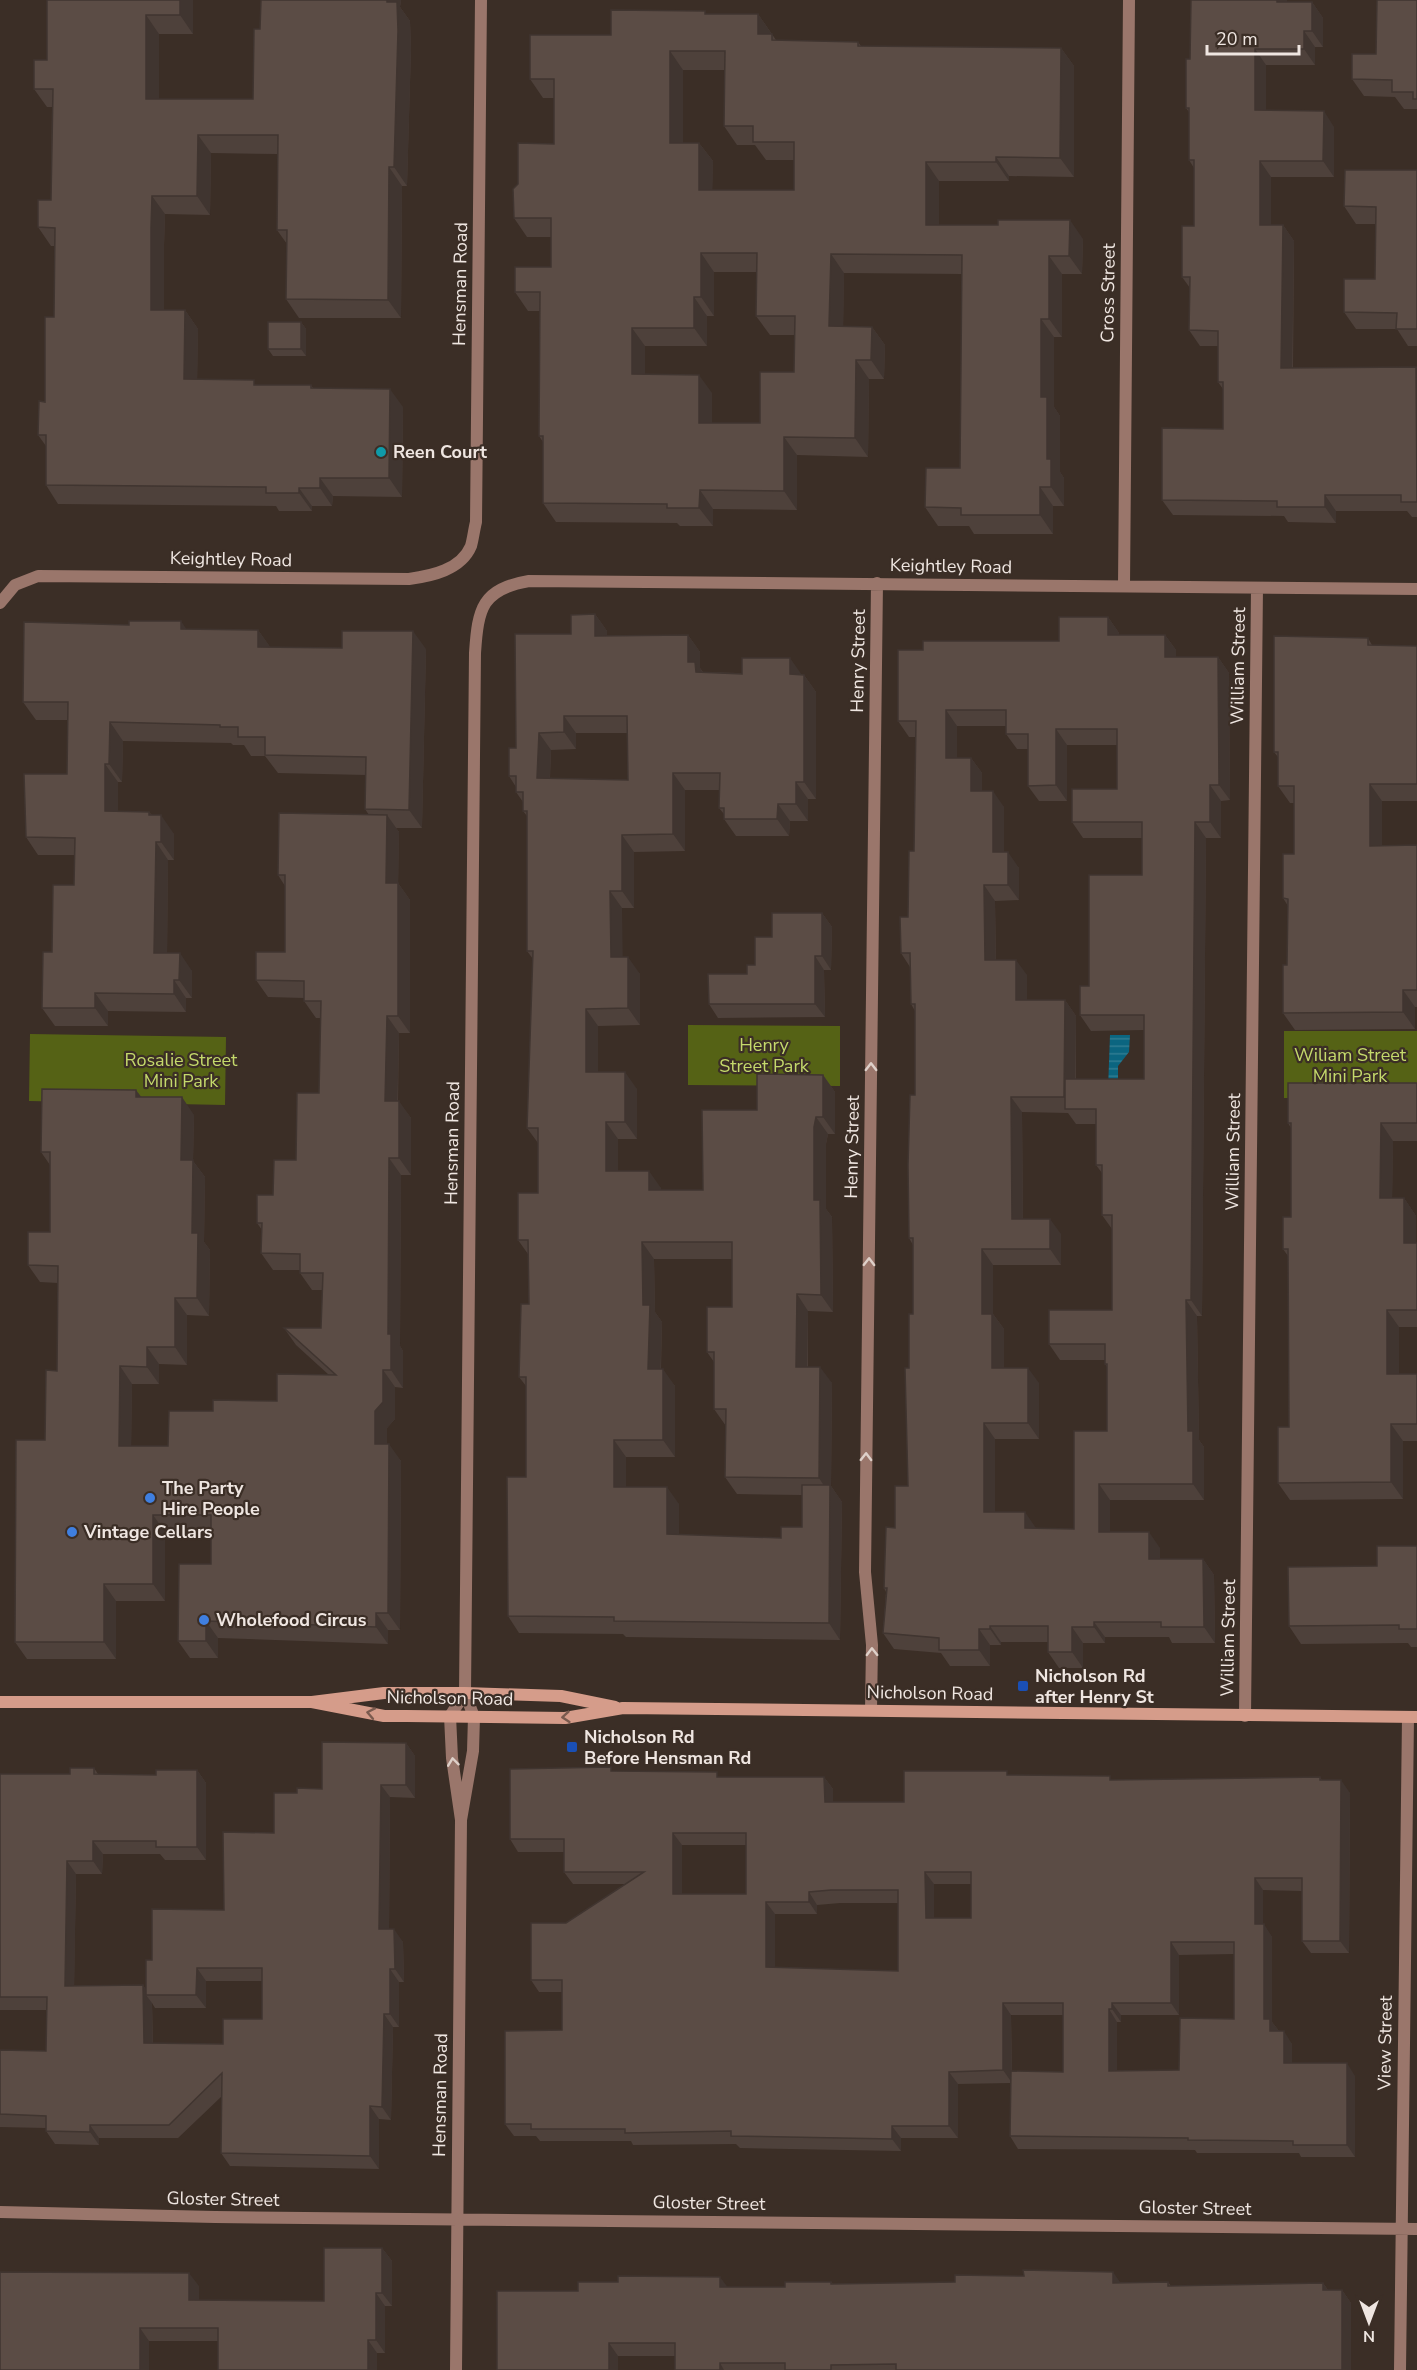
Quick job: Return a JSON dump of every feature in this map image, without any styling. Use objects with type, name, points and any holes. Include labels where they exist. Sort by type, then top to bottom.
[{"type":"main road","name":"Nicholson Road","points":[[0,1702],[312,1702],[384,1693],[465,1693],[561,1696],[623,1708]]},
{"type":"main road","name":"Nicholson Road","points":[[312,1702],[384,1716],[565,1718],[623,1708],[1412,1717]]},
{"type":"street","name":"Hensman Road","points":[[456,563],[470,547],[476,522],[481,0]]},
{"type":"street","name":"Cross Street","points":[[1124,586],[1130,0]]},
{"type":"street","name":"Keightley Road","points":[[0,603],[8,592],[24,580],[39,576],[409,579],[434,576],[456,563]]},
{"type":"street","name":"Keightley Road","points":[[489,597],[504,586],[530,580],[1417,589]]},
{"type":"street","name":"Henry Street","points":[[871,1710],[872,1645],[865,1572],[877,583]]},
{"type":"street","name":"William Street","points":[[1245,1716],[1257,588]]},
{"type":"street","name":"Hensman Road","points":[[461,1820],[473,1751],[474,1717],[465,1693],[475,653],[477,622],[489,597]]},
{"type":"street","points":[[450,1716],[465,1693]]},
{"type":"street","name":"Hensman Road","points":[[450,1716],[452,1758],[461,1820],[456,2370]]},
{"type":"street","name":"View Street","points":[[1400,2370],[1412,1717]]},
{"type":"street","name":"Gloster Street","points":[[0,2212],[1417,2229]]},
{"type":"green space","name":"Henry Street Park","points":[[688,1025],[840,1026],[840,1086],[688,1085]]},
{"type":"green space","name":"Wiliam Street Mini Park","points":[[1284,1031],[1417,1031],[1417,1099],[1284,1098]]},
{"type":"green space","name":"Rosalie Street Mini Park","points":[[30,1034],[226,1037],[225,1105],[29,1101]]},
{"type":"water","points":[[1110,1035],[1130,1035],[1129,1052],[1118,1066],[1118,1090],[1108,1090]]},
{"type":"building","points":[[47,0],[180,0],[180,15],[146,15],[146,99],[253,99],[254,29],[260,29],[261,0],[387,0],[387,2],[397,2],[394,167],[389,167],[388,300],[286,299],[287,230],[277,230],[278,135],[198,135],[197,196],[152,196],[151,228],[151,310],[185,310],[184,379],[254,380],[254,385],[311,385],[311,388],[390,389],[389,478],[320,478],[320,488],[299,488],[299,493],[266,493],[266,487],[46,485],[46,435],[38,435],[39,401],[45,402],[45,317],[54,317],[55,228],[38,227],[38,200],[51,200],[53,89],[34,89],[34,60],[47,60]]},
{"type":"building","points":[[1191,0],[1312,2],[1312,31],[1304,31],[1304,49],[1255,49],[1255,110],[1324,111],[1323,161],[1260,161],[1260,225],[1283,225],[1281,368],[1416,367],[1417,502],[1401,502],[1401,495],[1325,495],[1325,507],[1277,507],[1277,501],[1162,500],[1162,428],[1223,429],[1223,382],[1218,382],[1218,331],[1189,330],[1190,277],[1182,277],[1182,226],[1194,226],[1194,160],[1189,160],[1189,108],[1186,108],[1186,59],[1190,59]]},
{"type":"building","points":[[1377,0],[1417,0],[1417,99],[1413,99],[1413,92],[1392,92],[1392,80],[1352,79],[1352,54],[1376,54]]},
{"type":"building","points":[[611,10],[705,11],[705,14],[758,14],[758,34],[772,34],[772,40],[858,42],[858,46],[1061,48],[1060,158],[996,157],[996,162],[926,162],[926,225],[998,225],[998,220],[1070,220],[1069,256],[1049,256],[1049,319],[1041,319],[1041,397],[1047,397],[1047,459],[1051,459],[1051,487],[1040,487],[1040,515],[961,515],[961,508],[925,507],[926,468],[960,468],[962,255],[831,254],[829,326],[872,327],[871,360],[856,360],[855,438],[784,437],[784,491],[700,490],[699,508],[667,508],[667,504],[543,503],[543,436],[539,436],[540,292],[515,292],[515,267],[551,267],[551,218],[514,218],[513,189],[518,184],[518,143],[554,144],[554,79],[530,79],[530,35],[611,35]],"holes":[[[670,51],[725,51],[724,126],[753,126],[753,142],[794,142],[794,190],[699,190],[699,143],[670,143]],[[701,253],[757,253],[756,316],[795,316],[794,372],[760,372],[760,423],[699,423],[699,375],[632,374],[632,328],[694,328],[694,297],[701,297]]]},
{"type":"building","points":[[1345,170],[1417,170],[1417,329],[1396,329],[1397,313],[1344,312],[1344,279],[1375,279],[1376,207],[1344,206]]},
{"type":"building","points":[[268,322],[301,322],[301,349],[268,349]]},
{"type":"building","points":[[595,614],[595,636],[688,635],[688,662],[695,662],[696,672],[742,674],[742,658],[790,658],[790,674],[804,675],[804,782],[796,782],[796,804],[778,804],[777,819],[724,819],[724,808],[719,808],[720,773],[673,773],[673,834],[622,835],[622,891],[610,891],[611,957],[628,957],[628,1008],[586,1009],[586,1072],[625,1072],[625,1122],[606,1122],[606,1171],[649,1171],[649,1190],[703,1190],[702,1110],[757,1110],[757,1074],[823,1075],[823,1117],[816,1117],[814,1127],[814,1200],[820,1200],[821,1295],[797,1294],[796,1367],[820,1367],[819,1478],[725,1477],[726,1409],[714,1409],[714,1352],[707,1352],[707,1307],[732,1307],[732,1242],[642,1242],[643,1305],[650,1305],[648,1369],[663,1369],[663,1440],[614,1440],[614,1487],[667,1487],[667,1534],[781,1538],[781,1527],[802,1527],[802,1485],[830,1485],[829,1623],[614,1621],[614,1617],[508,1616],[507,1477],[526,1477],[526,1377],[519,1377],[521,1304],[529,1304],[528,1240],[518,1240],[518,1193],[538,1193],[538,1128],[527,1128],[533,951],[527,951],[527,811],[523,811],[523,792],[516,792],[516,776],[509,776],[509,748],[516,748],[515,634],[571,634],[571,615]],"holes":[[[564,716],[627,716],[628,780],[537,778],[539,733],[564,732]]]},
{"type":"building","points":[[1059,617],[1108,617],[1108,635],[1165,635],[1165,657],[1218,657],[1219,785],[1210,785],[1210,822],[1195,822],[1191,1300],[1186,1300],[1188,1431],[1193,1431],[1193,1484],[1099,1484],[1099,1532],[1149,1532],[1149,1559],[1203,1559],[1204,1627],[1161,1627],[1161,1622],[1094,1622],[1094,1627],[1072,1627],[1072,1652],[1048,1652],[1048,1626],[990,1626],[990,1629],[979,1629],[979,1650],[939,1650],[939,1638],[883,1633],[887,1588],[884,1588],[886,1527],[895,1528],[895,1486],[908,1486],[905,1368],[909,1368],[909,1314],[913,1314],[913,1238],[909,1238],[908,1165],[910,1095],[915,1095],[915,1004],[911,1004],[910,953],[901,953],[900,917],[908,917],[909,851],[914,851],[916,721],[898,721],[898,650],[923,650],[923,641],[1059,641]],"holes":[[[946,710],[1006,710],[1006,734],[1028,734],[1028,786],[1056,785],[1056,729],[1117,729],[1117,789],[1072,789],[1072,822],[1142,822],[1142,875],[1089,875],[1089,986],[1080,986],[1080,1015],[1144,1015],[1144,1079],[1065,1079],[1065,1109],[1096,1109],[1096,1165],[1102,1165],[1102,1215],[1112,1215],[1112,1310],[1049,1310],[1049,1344],[1105,1344],[1107,1431],[1074,1431],[1074,1529],[1025,1528],[1025,1512],[984,1512],[984,1423],[1028,1423],[1028,1368],[992,1368],[992,1314],[982,1314],[982,1249],[1050,1249],[1050,1219],[1012,1219],[1011,1097],[1064,1097],[1065,1000],[1016,1000],[1016,960],[985,960],[984,885],[1008,885],[1008,852],[993,852],[993,791],[971,791],[971,758],[946,758]]]},
{"type":"building","points":[[129,621],[181,621],[181,629],[258,630],[258,647],[342,648],[342,631],[413,631],[409,810],[365,809],[366,757],[265,755],[265,737],[238,737],[238,727],[110,722],[109,764],[105,764],[105,811],[149,812],[149,815],[161,815],[161,842],[156,842],[154,953],[180,953],[179,980],[174,980],[174,994],[95,993],[95,1008],[42,1008],[43,952],[52,952],[53,885],[74,885],[75,838],[26,837],[24,774],[67,774],[68,702],[23,702],[24,622],[129,625]]},
{"type":"building","points":[[1274,636],[1368,638],[1368,645],[1417,646],[1417,784],[1370,784],[1370,846],[1417,845],[1417,990],[1403,990],[1403,1012],[1283,1013],[1283,965],[1287,965],[1288,899],[1283,898],[1283,854],[1294,854],[1294,786],[1278,786],[1278,752],[1274,752]]},
{"type":"building","points":[[279,813],[387,815],[386,883],[398,883],[398,1016],[387,1016],[385,1101],[399,1101],[399,1158],[389,1158],[388,1334],[391,1334],[391,1370],[383,1370],[383,1402],[375,1411],[375,1444],[389,1444],[388,1613],[376,1613],[376,1627],[206,1621],[206,1641],[178,1641],[179,1564],[211,1564],[211,1515],[153,1515],[153,1584],[104,1584],[104,1642],[15,1642],[16,1440],[45,1440],[46,1370],[57,1371],[58,1266],[28,1265],[28,1232],[50,1232],[50,1152],[41,1152],[42,1089],[136,1090],[136,1097],[182,1097],[181,1160],[193,1160],[192,1233],[198,1233],[197,1298],[175,1298],[175,1347],[147,1347],[147,1367],[120,1366],[119,1446],[168,1446],[169,1411],[213,1411],[213,1400],[277,1401],[277,1374],[336,1375],[284,1328],[321,1328],[323,1273],[300,1273],[300,1254],[261,1253],[262,1223],[257,1223],[257,1195],[273,1195],[274,1160],[296,1160],[297,1093],[319,1093],[321,1001],[304,1001],[304,981],[256,980],[256,952],[285,952],[285,875],[278,875]]},
{"type":"building","points":[[772,913],[822,913],[822,956],[815,956],[815,1004],[709,1004],[708,974],[747,974],[747,965],[755,965],[755,937],[772,937]]},
{"type":"building","points":[[1288,1083],[1417,1083],[1417,1123],[1381,1123],[1380,1198],[1404,1198],[1404,1243],[1417,1243],[1417,1310],[1387,1310],[1387,1374],[1417,1374],[1417,1424],[1391,1424],[1391,1482],[1278,1483],[1278,1427],[1289,1427],[1288,1249],[1283,1249],[1283,1217],[1291,1217],[1291,1123],[1288,1123]]},
{"type":"building","points":[[1377,1546],[1417,1546],[1417,1629],[1399,1629],[1399,1625],[1289,1626],[1288,1567],[1377,1566]]},
{"type":"building","points":[[322,1742],[406,1743],[406,1785],[381,1785],[379,1929],[394,1929],[395,1969],[390,1969],[390,2014],[384,2014],[382,2107],[370,2106],[370,2156],[221,2153],[222,2073],[169,2125],[90,2125],[90,2132],[46,2131],[46,2116],[0,2114],[0,2050],[46,2051],[47,1997],[0,1997],[0,1774],[70,1774],[70,1768],[94,1768],[94,1774],[156,1775],[156,1770],[197,1770],[197,1847],[156,1847],[156,1841],[93,1841],[93,1861],[67,1861],[65,1986],[143,1985],[144,2043],[223,2044],[223,2019],[262,2019],[262,1968],[197,1968],[196,1995],[146,1995],[146,1960],[152,1960],[152,1909],[224,1910],[223,1832],[274,1833],[274,1793],[297,1793],[297,1788],[322,1789]]},
{"type":"building","points":[[611,1767],[611,1771],[717,1772],[717,1777],[824,1777],[825,1802],[904,1802],[904,1771],[1007,1771],[1007,1775],[1110,1776],[1110,1780],[1320,1777],[1320,1780],[1341,1780],[1340,1941],[1302,1941],[1302,1878],[1255,1878],[1255,1924],[1264,1924],[1264,2019],[1270,2019],[1270,2031],[1284,2031],[1284,2063],[1347,2063],[1347,2145],[1293,2145],[1293,2141],[1188,2140],[1188,2138],[1010,2136],[1011,2071],[1063,2072],[1063,2003],[1003,2003],[1003,2070],[949,2072],[949,2126],[892,2126],[892,2139],[731,2136],[731,2131],[625,2133],[625,2129],[531,2129],[531,2124],[505,2124],[505,2031],[562,2030],[562,1980],[531,1980],[531,1923],[566,1923],[644,1872],[564,1872],[564,1839],[510,1839],[510,1769]],"holes":[[[673,1833],[746,1833],[746,1894],[673,1894]],[[925,1872],[971,1872],[971,1918],[926,1918]],[[898,1890],[898,1971],[766,1967],[766,1902],[809,1902],[809,1892]],[[1171,1942],[1234,1942],[1234,2019],[1180,2018],[1179,2070],[1109,2071],[1109,2009],[1112,2009],[1112,2003],[1171,2003]]]},
{"type":"building","points":[[324,2248],[382,2248],[382,2293],[376,2293],[376,2340],[368,2340],[368,2370],[218,2370],[218,2328],[140,2328],[140,2370],[0,2370],[0,2272],[189,2273],[189,2300],[324,2301]]},
{"type":"building","points":[[1023,2270],[1113,2272],[1113,2283],[1168,2282],[1168,2286],[1323,2283],[1323,2290],[1342,2290],[1342,2370],[896,2370],[896,2364],[831,2365],[831,2370],[785,2370],[785,2363],[720,2363],[720,2370],[675,2370],[675,2343],[609,2343],[609,2370],[497,2370],[497,2291],[578,2291],[578,2282],[618,2282],[618,2276],[720,2277],[720,2287],[785,2287],[785,2282],[831,2282],[831,2284],[955,2282],[955,2275],[1024,2276]]},
{"type":"place","name":"Reen Court","points":[[381,452]]},
{"type":"place","name":"The Party Hire People","points":[[150,1498]]},
{"type":"place","name":"Vintage Cellars","points":[[72,1532]]},
{"type":"place","name":"Wholefood Circus","points":[[204,1620]]},
{"type":"place","name":"Nicholson Rd after Henry St","points":[[1023,1686]]},
{"type":"place","name":"Nicholson Rd Before Hensman Rd","points":[[572,1747]]}]
